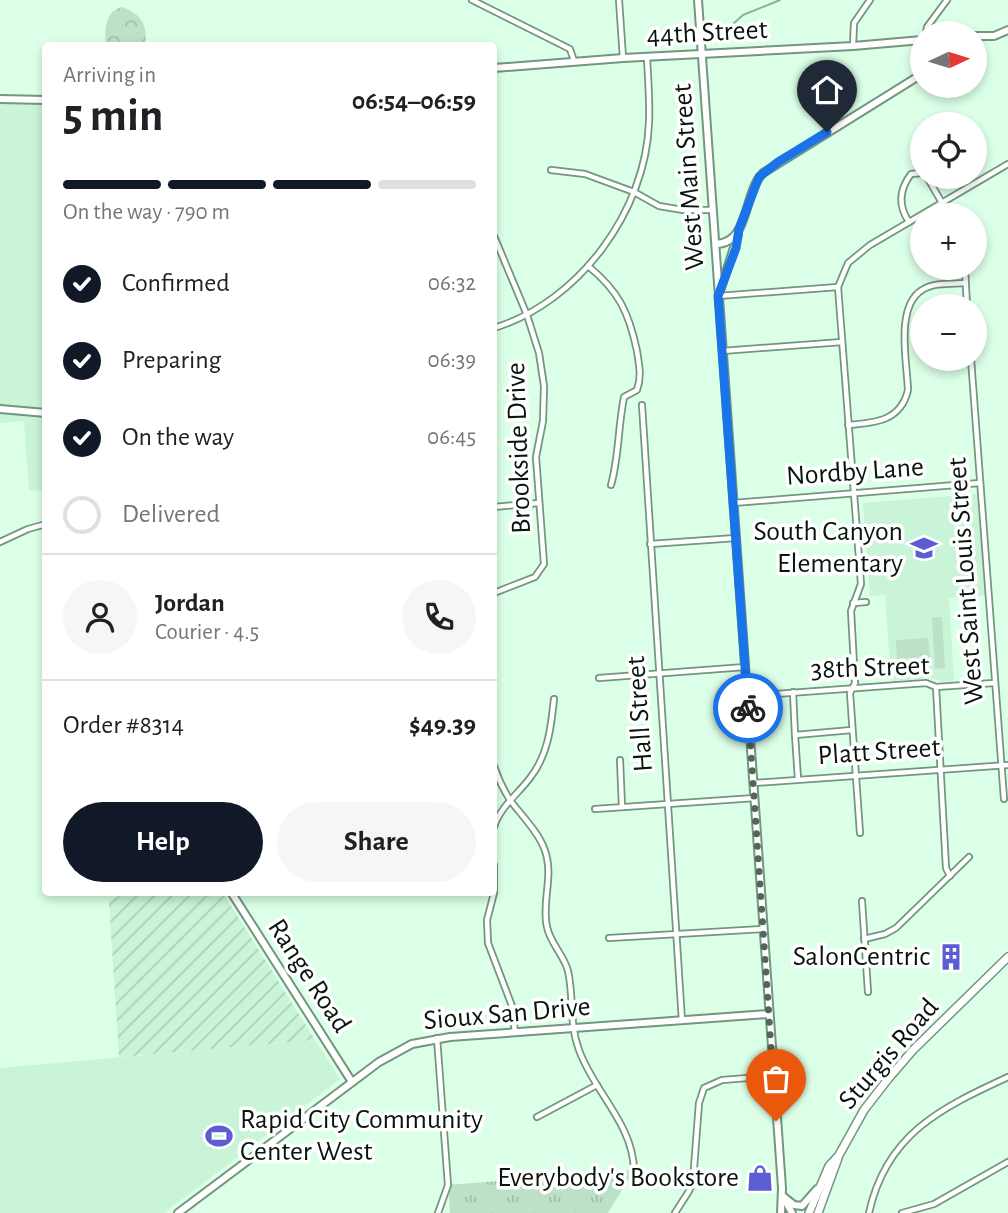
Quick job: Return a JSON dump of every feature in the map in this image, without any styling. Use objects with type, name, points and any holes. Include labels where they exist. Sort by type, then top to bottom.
[{"type":"main road","name":"Sturgis Road","points":[[818,1213],[839,1155],[853,1126],[913,1049],[1008,957]]},
{"type":"main road","name":"Sturgis Road","points":[[809,1213],[818,1187],[829,1166],[839,1155]]},
{"type":"street","points":[[472,0],[570,50],[574,62]]},
{"type":"street","points":[[619,0],[623,58]]},
{"type":"street","name":"West Main Street","points":[[698,0],[773,1076],[782,1188],[792,1213]]},
{"type":"street","points":[[853,46],[854,23],[870,0]]},
{"type":"street","points":[[931,21],[947,0]]},
{"type":"street","points":[[987,38],[1008,32]]},
{"type":"street","points":[[987,36],[994,36]]},
{"type":"street","name":"44th Street","points":[[497,68],[910,41]]},
{"type":"street","points":[[497,327],[527,315],[549,302],[588,266],[623,217],[634,192],[645,152],[649,123],[647,57]]},
{"type":"street","points":[[838,287],[718,296],[736,248],[739,229],[755,183],[763,173],[910,81]]},
{"type":"street","points":[[0,99],[42,100]]},
{"type":"street","points":[[934,189],[943,203],[1008,164]]},
{"type":"street","points":[[551,170],[585,174],[634,192],[659,205],[683,210],[713,210]]},
{"type":"street","points":[[860,833],[850,693],[855,683],[851,611],[861,584],[838,287],[848,263],[870,245],[909,222],[900,203],[903,188],[910,176]]},
{"type":"street","points":[[716,244],[729,242],[739,229]]},
{"type":"street","name":"Brookside Drive","points":[[497,243],[527,315],[539,354],[544,386],[543,421],[536,457],[544,564],[535,577],[497,592]]},
{"type":"street","points":[[588,266],[605,279],[629,315],[640,373],[637,390],[624,397],[616,467],[611,485]]},
{"type":"street","points":[[848,425],[875,423],[887,419],[898,410],[906,397],[905,318],[912,299],[922,289],[933,285],[965,283],[966,294]]},
{"type":"street","points":[[722,351],[842,342]]},
{"type":"street","name":"West Saint Louis Street","points":[[972,371],[1004,799]]},
{"type":"street","name":"Hall Street","points":[[642,405],[682,1021]]},
{"type":"street","points":[[0,409],[42,413]]},
{"type":"street","name":"Nordby Lane","points":[[733,503],[980,483]]},
{"type":"street","points":[[497,507],[539,503]]},
{"type":"street","points":[[0,542],[42,525]]},
{"type":"street","points":[[650,544],[737,538]]},
{"type":"street","points":[[853,603],[866,602]]},
{"type":"street","points":[[599,678],[745,667]]},
{"type":"street","name":"38th Street","points":[[748,696],[926,683],[936,687],[994,683]]},
{"type":"street","points":[[936,687],[947,868],[950,876]]},
{"type":"street","points":[[793,692],[798,779]]},
{"type":"street","points":[[497,817],[531,776],[544,754],[550,736],[554,699]]},
{"type":"street","points":[[794,735],[852,730]]},
{"type":"street","points":[[620,760],[622,807]]},
{"type":"street","name":"Platt Street","points":[[754,783],[1008,765]]},
{"type":"street","points":[[497,772],[511,800],[544,848],[550,876],[546,908],[547,929],[569,975],[573,1028],[582,1058],[630,1143],[634,1170]]},
{"type":"street","points":[[594,809],[755,798]]},
{"type":"street","points":[[864,939],[897,928],[969,858]]},
{"type":"street","name":"Range Road","points":[[234,896],[352,1082]]},
{"type":"street","points":[[493,896],[487,920],[488,943],[512,1006],[515,1032]]},
{"type":"street","points":[[862,901],[868,992]]},
{"type":"street","points":[[609,938],[763,929]]},
{"type":"street","name":"Sioux San Drive","points":[[178,1213],[352,1082],[403,1048],[437,1038],[769,1014]]},
{"type":"street","points":[[437,1038],[448,1185],[438,1213]]},
{"type":"street","points":[[675,1213],[693,1181],[699,1103],[704,1088],[722,1080],[773,1076]]},
{"type":"street","points":[[869,1213],[876,1188],[887,1166],[914,1131],[953,1103],[1008,1077]]},
{"type":"street","points":[[537,1117],[597,1085]]},
{"type":"street","points":[[902,1213],[934,1204],[1008,1162]]},
{"type":"street","points":[[784,1197],[794,1205],[802,1206],[818,1187]]},
{"type":"street","name":"West Main Street","points":[[780,1213],[782,1188]]},
{"type":"shaded area","points":[[42,103],[42,490],[29,491],[24,421],[0,423],[0,104]]},
{"type":"shaded area","name":"South Canyon Elementary","points":[[977,494],[985,595],[949,598],[954,681],[943,682],[933,678],[891,681],[885,595],[870,596],[863,503]]},
{"type":"shaded area","points":[[119,896],[225,896],[315,1040],[119,1057],[109,901]]},
{"type":"shaded area","points":[[315,1040],[340,1079],[164,1213],[0,1213],[0,1068]]},
{"type":"green space","points":[[122,7],[139,17],[144,26],[145,42],[106,42],[109,17]]},
{"type":"green space","points":[[932,617],[942,617],[945,668],[935,669]]},
{"type":"green space","points":[[928,638],[930,657],[897,659],[896,640]]},
{"type":"green space","points":[[634,1170],[608,1213],[450,1213],[448,1185]]},
{"type":"waterway","points":[[722,34],[743,15],[780,0]]},
{"type":"way so far","points":[[748,708],[776,1121]]},
{"type":"place","name":"South Canyon Elementary","points":[[924,548]]},
{"type":"place","name":"SalonCentric","points":[[951,957]]},
{"type":"place","name":"Rapid City Community Center West","points":[[219,1136]]},
{"type":"place","name":"Everybody's Bookstore","points":[[760,1178]]},
{"type":"route","points":[[748,708],[718,296],[724,285],[755,183],[778,162],[827,132]]}]
